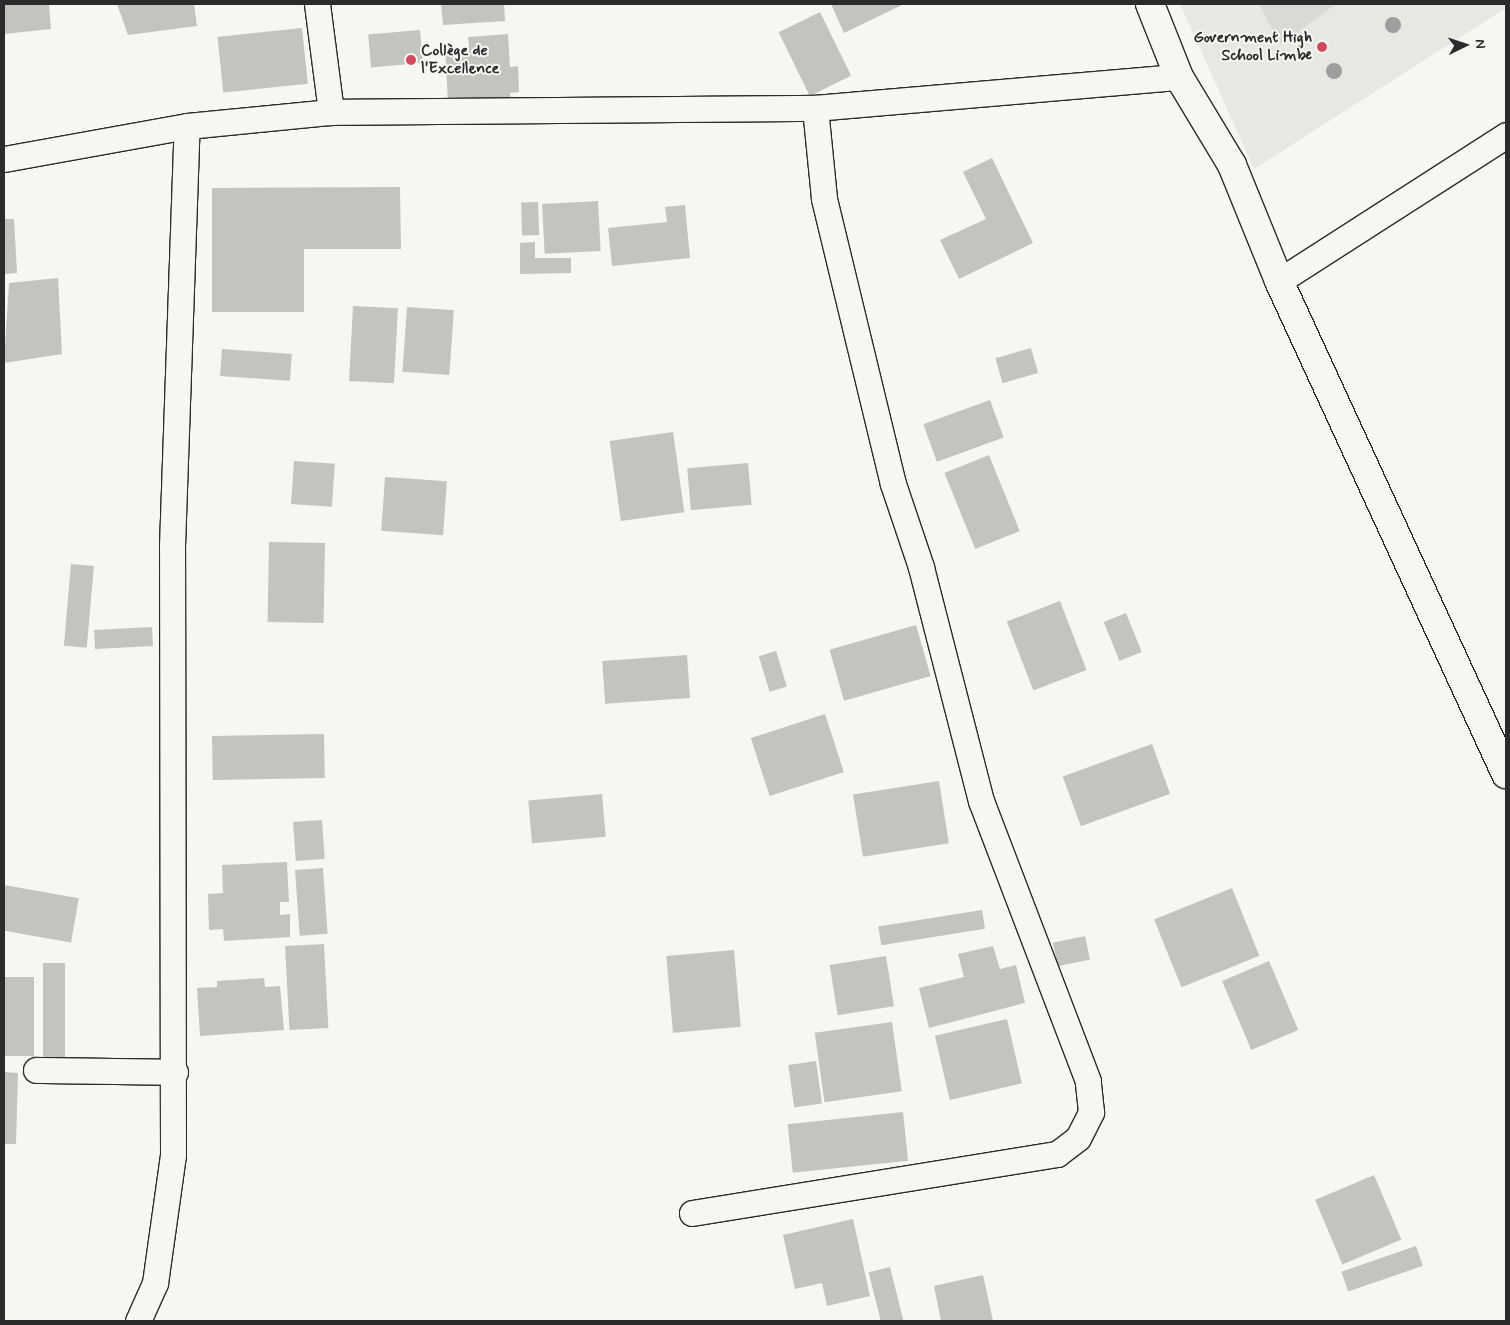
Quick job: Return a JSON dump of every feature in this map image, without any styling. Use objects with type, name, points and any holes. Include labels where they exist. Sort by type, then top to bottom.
[{"type":"main road","points":[[1150,4],[1178,77],[1232,165],[1279,281],[1506,774]]},
{"type":"street","points":[[317,4],[331,112]]},
{"type":"street","points":[[4,159],[187,126],[331,112],[815,108],[1178,77]]},
{"type":"street","points":[[692,1213],[1057,1154],[1078,1138],[1090,1112],[1088,1081],[981,801],[922,567],[893,484],[824,198],[815,108]]},
{"type":"street","points":[[138,1321],[155,1283],[173,1155],[175,1072],[172,546],[187,126]]},
{"type":"street","points":[[1279,281],[1506,135]]},
{"type":"street","points":[[36,1070],[175,1072]]},
{"type":"shaded area","name":"Government High School Limbe","points":[[1180,4],[1506,4],[1506,8],[1254,169]]},
{"type":"shaded area","points":[[1259,4],[1336,4],[1280,45]]},
{"type":"building","points":[[4,4],[49,4],[51,29],[4,34]]},
{"type":"building","points":[[117,4],[194,4],[197,26],[128,35]]},
{"type":"building","points":[[441,4],[504,4],[505,21],[443,25]]},
{"type":"building","points":[[831,4],[904,4],[844,33]]},
{"type":"building","points":[[820,12],[851,76],[810,96],[779,32]]},
{"type":"building","points":[[302,28],[308,84],[223,93],[217,37]]},
{"type":"building","points":[[420,30],[423,63],[371,67],[368,35]]},
{"type":"building","points":[[508,34],[510,67],[518,66],[519,92],[510,93],[511,99],[448,103],[445,48],[469,47],[468,37]]},
{"type":"building","points":[[992,158],[1033,243],[959,279],[940,240],[986,219],[963,172]]},
{"type":"building","points":[[400,187],[401,249],[304,249],[304,312],[212,312],[212,188]]},
{"type":"building","points":[[598,201],[601,251],[545,254],[542,204]]},
{"type":"building","points":[[538,202],[539,235],[522,236],[521,203]]},
{"type":"building","points":[[685,205],[690,258],[612,266],[608,228],[667,222],[665,207]]},
{"type":"building","points":[[4,219],[14,219],[17,273],[4,274]]},
{"type":"building","points":[[535,242],[535,258],[571,258],[571,273],[520,274],[520,243]]},
{"type":"building","points":[[58,278],[62,354],[4,363],[9,283]]},
{"type":"building","points":[[353,306],[398,308],[394,383],[349,381]]},
{"type":"building","points":[[407,307],[454,310],[449,375],[402,372]]},
{"type":"building","points":[[1031,348],[1038,373],[1003,383],[995,358]]},
{"type":"building","points":[[222,349],[292,354],[290,381],[220,376]]},
{"type":"building","points":[[990,400],[1004,438],[937,462],[923,424]]},
{"type":"building","points":[[673,432],[684,512],[621,521],[610,441]]},
{"type":"building","points":[[989,455],[1020,531],[975,549],[944,473]]},
{"type":"building","points":[[294,461],[335,464],[332,507],[291,504]]},
{"type":"building","points":[[748,463],[752,505],[691,510],[687,468]]},
{"type":"building","points":[[385,477],[447,481],[443,535],[381,531]]},
{"type":"building","points":[[269,542],[325,543],[324,623],[268,622]]},
{"type":"building","points":[[71,564],[94,566],[87,648],[64,646]]},
{"type":"building","points":[[1060,601],[1087,670],[1033,691],[1007,621]]},
{"type":"building","points":[[1126,613],[1142,652],[1119,661],[1104,622]]},
{"type":"building","points":[[916,625],[931,676],[844,701],[829,650]]},
{"type":"building","points":[[152,627],[153,646],[95,649],[94,630]]},
{"type":"building","points":[[776,651],[787,686],[770,692],[759,656]]},
{"type":"building","points":[[687,655],[690,698],[605,704],[602,661]]},
{"type":"building","points":[[825,714],[844,772],[770,796],[751,738]]},
{"type":"building","points":[[324,734],[325,778],[213,780],[212,736]]},
{"type":"building","points":[[1152,744],[1170,794],[1081,826],[1063,776]]},
{"type":"building","points":[[939,781],[949,843],[863,857],[853,795]]},
{"type":"building","points":[[602,794],[606,837],[532,843],[528,800]]},
{"type":"building","points":[[322,820],[325,859],[296,861],[293,822]]},
{"type":"building","points":[[287,862],[289,902],[280,902],[280,915],[290,914],[290,937],[224,941],[223,929],[209,930],[208,894],[223,893],[222,865]]},
{"type":"building","points":[[323,868],[328,934],[300,936],[295,870]]},
{"type":"building","points":[[4,885],[79,898],[71,943],[4,931]]},
{"type":"building","points":[[1232,888],[1259,956],[1181,987],[1154,919]]},
{"type":"building","points":[[982,910],[985,929],[881,945],[878,926]]},
{"type":"building","points":[[1085,936],[1090,959],[1058,966],[1053,943]]},
{"type":"building","points":[[324,944],[328,1028],[289,1030],[285,946]]},
{"type":"building","points":[[993,946],[1000,969],[1016,965],[1025,1003],[929,1028],[919,988],[964,977],[958,954]]},
{"type":"building","points":[[734,950],[741,1027],[673,1033],[666,956]]},
{"type":"building","points":[[886,956],[894,1006],[838,1015],[830,965]]},
{"type":"building","points":[[1269,961],[1298,1030],[1251,1050],[1222,981]]},
{"type":"building","points":[[43,963],[65,963],[65,1057],[43,1057]]},
{"type":"building","points":[[4,977],[34,977],[34,1056],[4,1056]]},
{"type":"building","points":[[264,978],[265,987],[280,986],[284,1030],[200,1036],[197,988],[217,987],[217,981]]},
{"type":"building","points":[[1007,1019],[1022,1083],[950,1100],[935,1036]]},
{"type":"building","points":[[892,1022],[902,1091],[825,1102],[815,1033]]},
{"type":"building","points":[[816,1061],[822,1104],[794,1107],[788,1065]]},
{"type":"building","points":[[4,1072],[18,1073],[16,1144],[4,1144]]},
{"type":"building","points":[[903,1112],[908,1161],[793,1173],[788,1124]]},
{"type":"building","points":[[1374,1175],[1401,1239],[1342,1264],[1315,1200]]},
{"type":"building","points":[[853,1219],[870,1296],[827,1306],[822,1283],[795,1289],[783,1235]]},
{"type":"building","points":[[1416,1246],[1423,1266],[1348,1292],[1341,1272]]},
{"type":"building","points":[[890,1267],[903,1320],[881,1321],[869,1272]]},
{"type":"building","points":[[983,1275],[993,1321],[941,1321],[934,1286]]},
{"type":"place","name":"Government High School Limbe","points":[[1322,47]]},
{"type":"place","name":"Collège de l'Excellence","points":[[411,60]]}]
